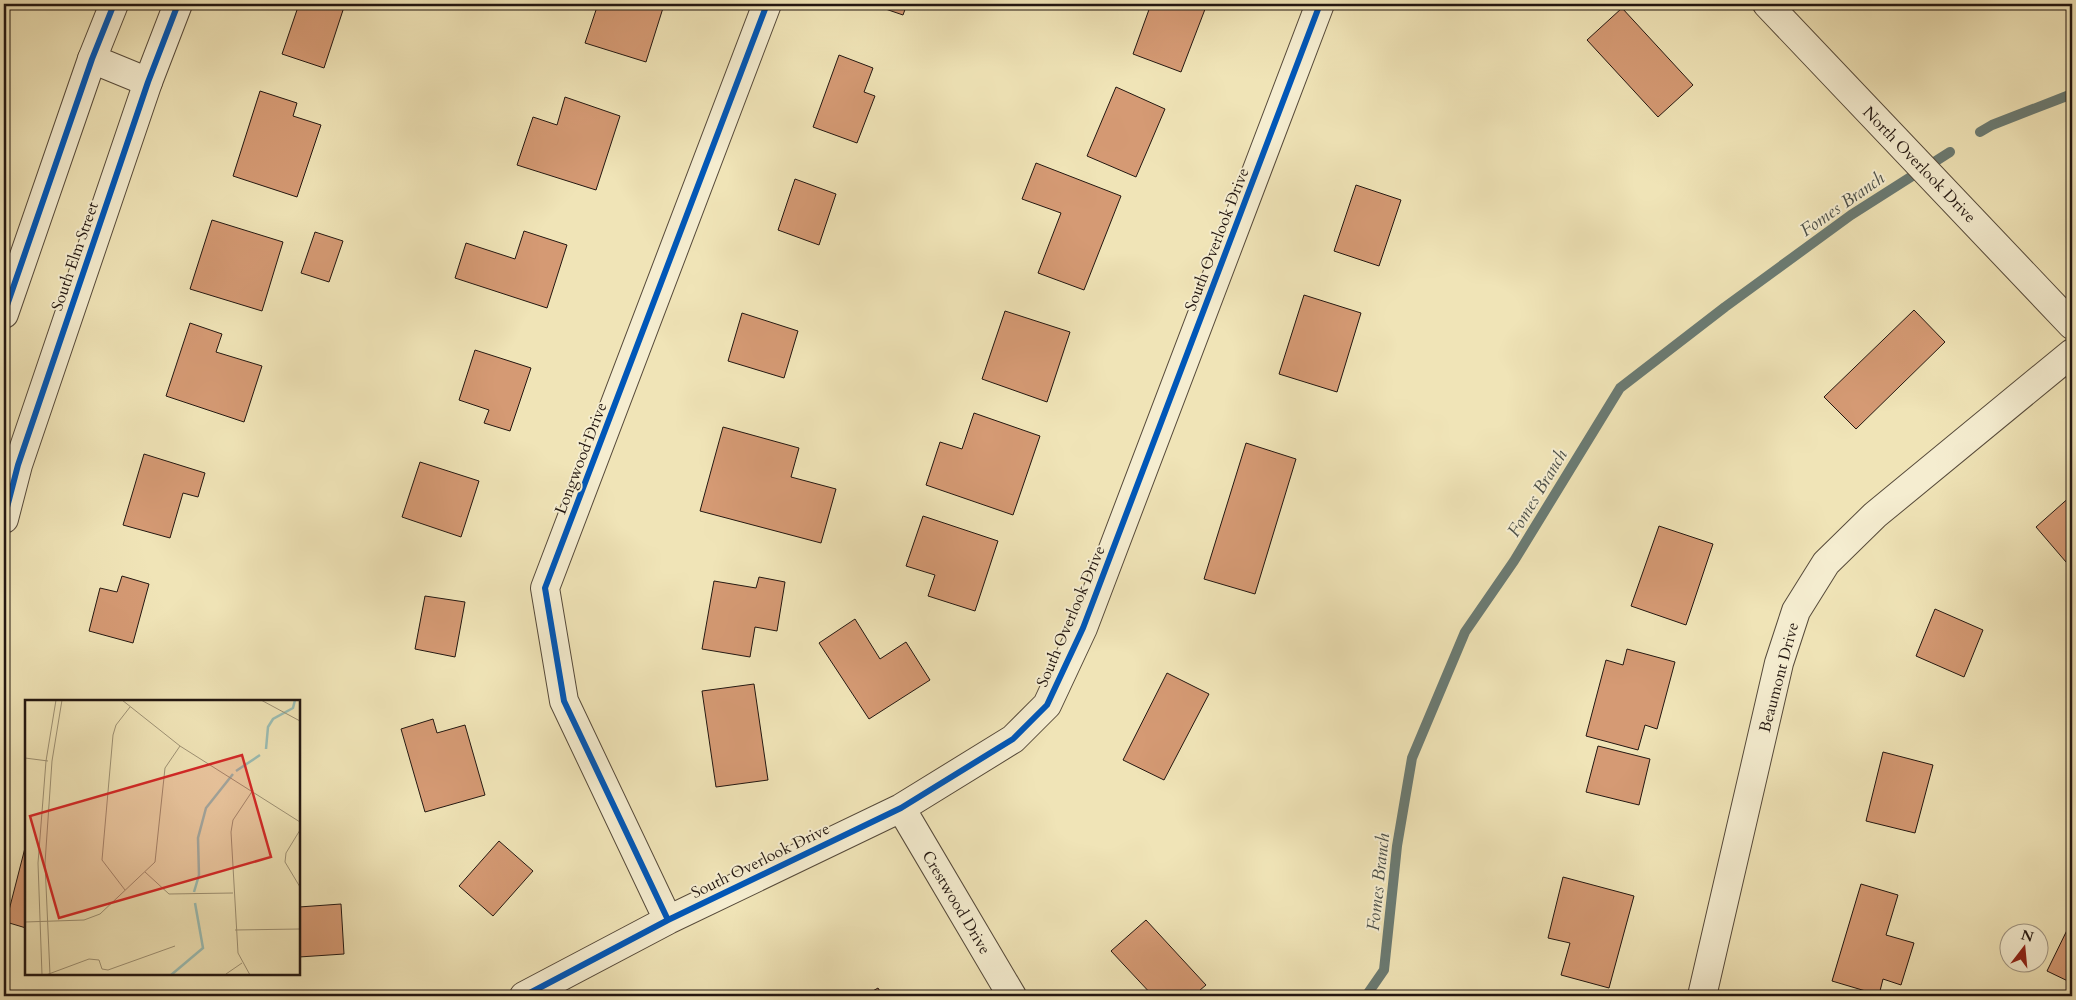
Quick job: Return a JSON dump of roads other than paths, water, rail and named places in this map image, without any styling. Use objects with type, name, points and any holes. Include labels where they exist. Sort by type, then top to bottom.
[{"type":"street","points":[[4,314],[92,59],[114,4]]},
{"type":"street","name":"South Elm Street","points":[[4,519],[11,463],[148,82],[178,4]]},
{"type":"street","name":"Longwood Drive","points":[[668,920],[564,701],[545,588],[767,4]]},
{"type":"street","name":"South Overlook Drive","points":[[524,996],[668,920],[901,808],[1013,739],[1047,706],[1083,628],[1320,4]]},
{"type":"street","name":"North Overlook Drive","points":[[1767,4],[1963,208],[2072,325]]},
{"type":"street","points":[[92,59],[148,82]]},
{"type":"street","name":"Beaumont Drive","points":[[1702,996],[1779,663],[1796,611],[1826,563],[1875,515],[2072,353]]},
{"type":"street","name":"Crestwood Drive","points":[[901,808],[1012,996]]},
{"type":"waterway","name":"Fomes Branch","points":[[1980,132],[1992,125],[2072,94]]},
{"type":"waterway","name":"Fomes Branch","points":[[1366,996],[1384,970],[1397,846],[1412,758],[1465,632],[1514,561],[1620,388],[1725,307],[1851,215],[1950,152]]}]
